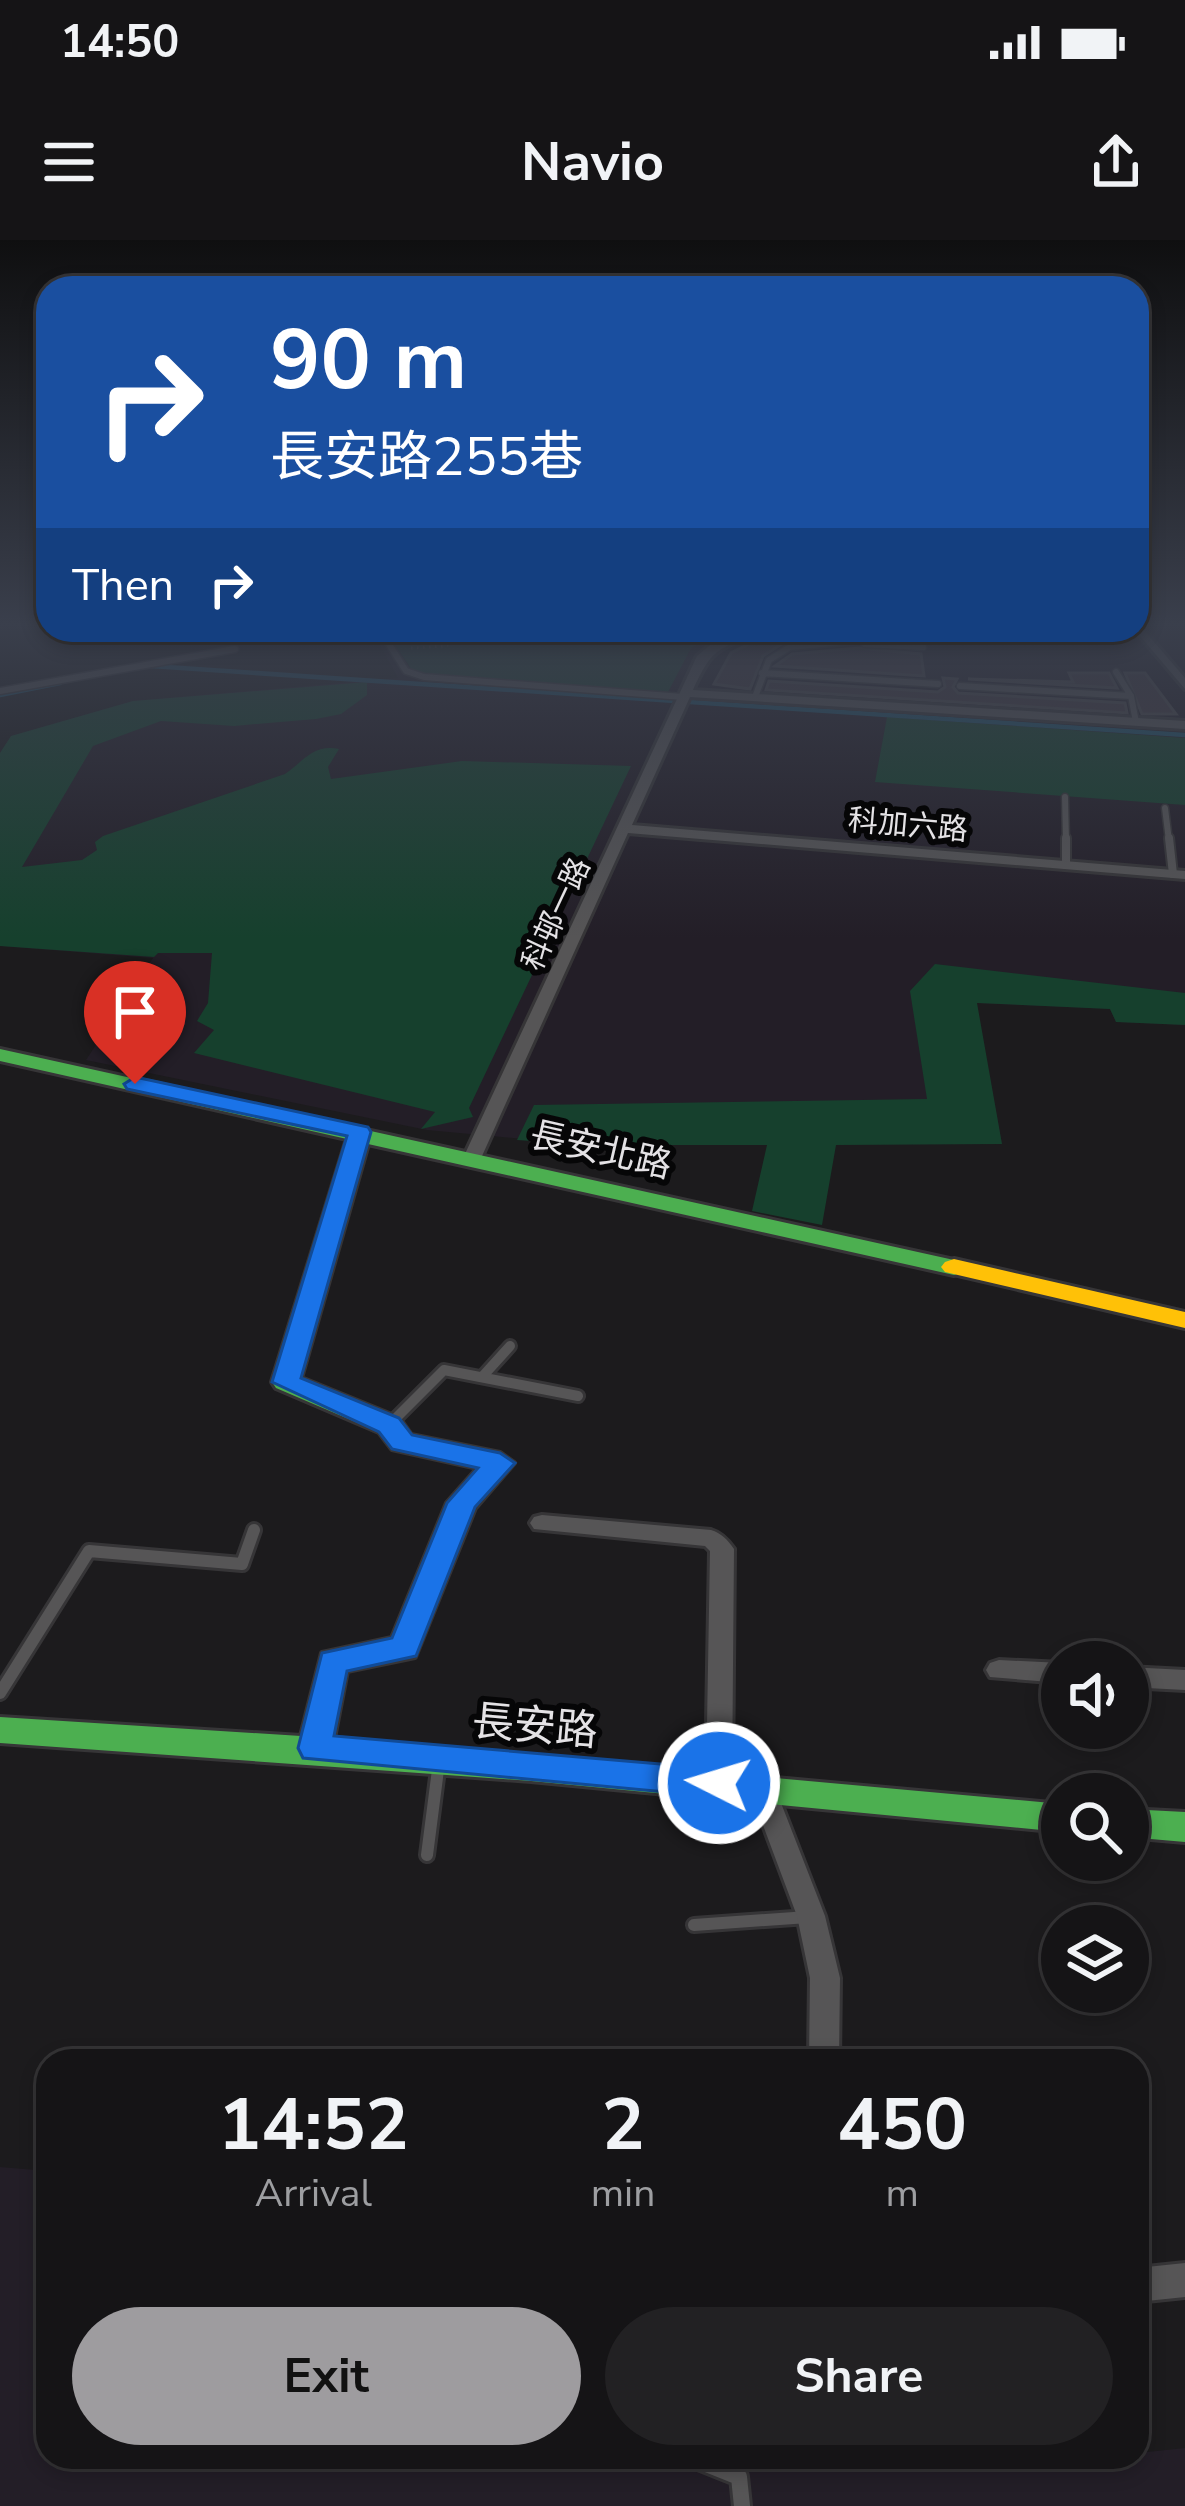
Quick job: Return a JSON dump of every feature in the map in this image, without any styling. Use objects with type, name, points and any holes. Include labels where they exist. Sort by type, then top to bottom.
[{"type":"street","name":"科邨一路","points":[[473,1156],[670,727]]},
{"type":"street","name":"科加六路","points":[[626,829],[1179,875]]},
{"type":"street","name":"長安北路","points":[[0,1055],[473,1156],[1185,1320]]},
{"type":"street","points":[[315,1748],[333,1662],[404,1648],[462,1503],[500,1463],[402,1442],[389,1425],[286,1382],[360,1132]]},
{"type":"street","points":[[542,1522],[711,1538],[722,1549],[719,1783]]},
{"type":"street","points":[[1000,1670],[1041,1672]]},
{"type":"street","points":[[1149,1678],[1185,1680]]},
{"type":"street","name":"長安路","points":[[0,1730],[315,1748],[761,1785],[1041,1816]]},
{"type":"street","points":[[761,1785],[811,1916],[825,1978],[824,2049]]},
{"type":"street","points":[[1149,1824],[1185,1827]]},
{"type":"street","points":[[1149,2284],[1185,2280]]},
{"type":"lane","points":[[1066,797],[1066,865]]},
{"type":"lane","points":[[1165,808],[1179,875]]},
{"type":"lane","points":[[482,1377],[510,1346]]},
{"type":"lane","points":[[389,1425],[444,1370],[578,1396]]},
{"type":"lane","points":[[0,1693],[89,1551],[242,1564],[254,1530]]},
{"type":"lane","points":[[427,1855],[440,1759]]},
{"type":"lane","points":[[694,1925],[811,1916]]},
{"type":"lane","points":[[721,2469],[739,2476],[742,2506]]},
{"type":"shaded area","points":[[43,727],[1185,727],[1185,1025],[1116,1022],[1110,1009],[976,1003],[1002,1144],[590,1145],[427,1130],[86,1060],[153,958],[0,946],[0,753],[11,736]]},
{"type":"shaded area","points":[[0,2167],[36,2170],[36,2469],[1149,2469],[1149,2452],[1185,2448],[1185,2506],[0,2506]]},
{"type":"green space","points":[[43,727],[145,727],[93,746],[22,867],[82,860],[97,850],[95,842],[103,836],[285,774],[322,749],[339,749],[328,767],[331,779],[462,761],[631,766],[469,1108],[473,1117],[421,1129],[435,1112],[194,1053],[214,1030],[197,1021],[208,1003],[212,953],[158,953],[154,957],[0,946],[0,753],[11,736]]},
{"type":"green space","points":[[885,727],[1025,727],[1185,738],[1185,805],[875,782]]},
{"type":"green space","points":[[935,964],[1185,993],[1185,1025],[1116,1022],[1110,1009],[977,1003],[1002,1144],[836,1145],[822,1225],[752,1211],[767,1145],[517,1140],[534,1105],[927,1099],[910,991]]},
{"type":"waterway","points":[[1061,727],[1185,735]]},
{"type":"traffic: fast","points":[[0,1055],[954,1267]]},
{"type":"traffic: fast","points":[[315,1748],[333,1662],[404,1648],[462,1503],[500,1463],[402,1442],[389,1425],[286,1382],[360,1132]]},
{"type":"traffic: fast","points":[[0,1730],[531,1767],[1041,1816]]},
{"type":"traffic: fast","points":[[1149,1824],[1185,1827]]},
{"type":"traffic: slow","points":[[954,1267],[1185,1320]]},
{"type":"route","points":[[135,1084],[360,1132],[286,1382],[389,1425],[402,1442],[500,1463],[462,1503],[404,1648],[333,1662],[315,1748],[719,1783]]}]
